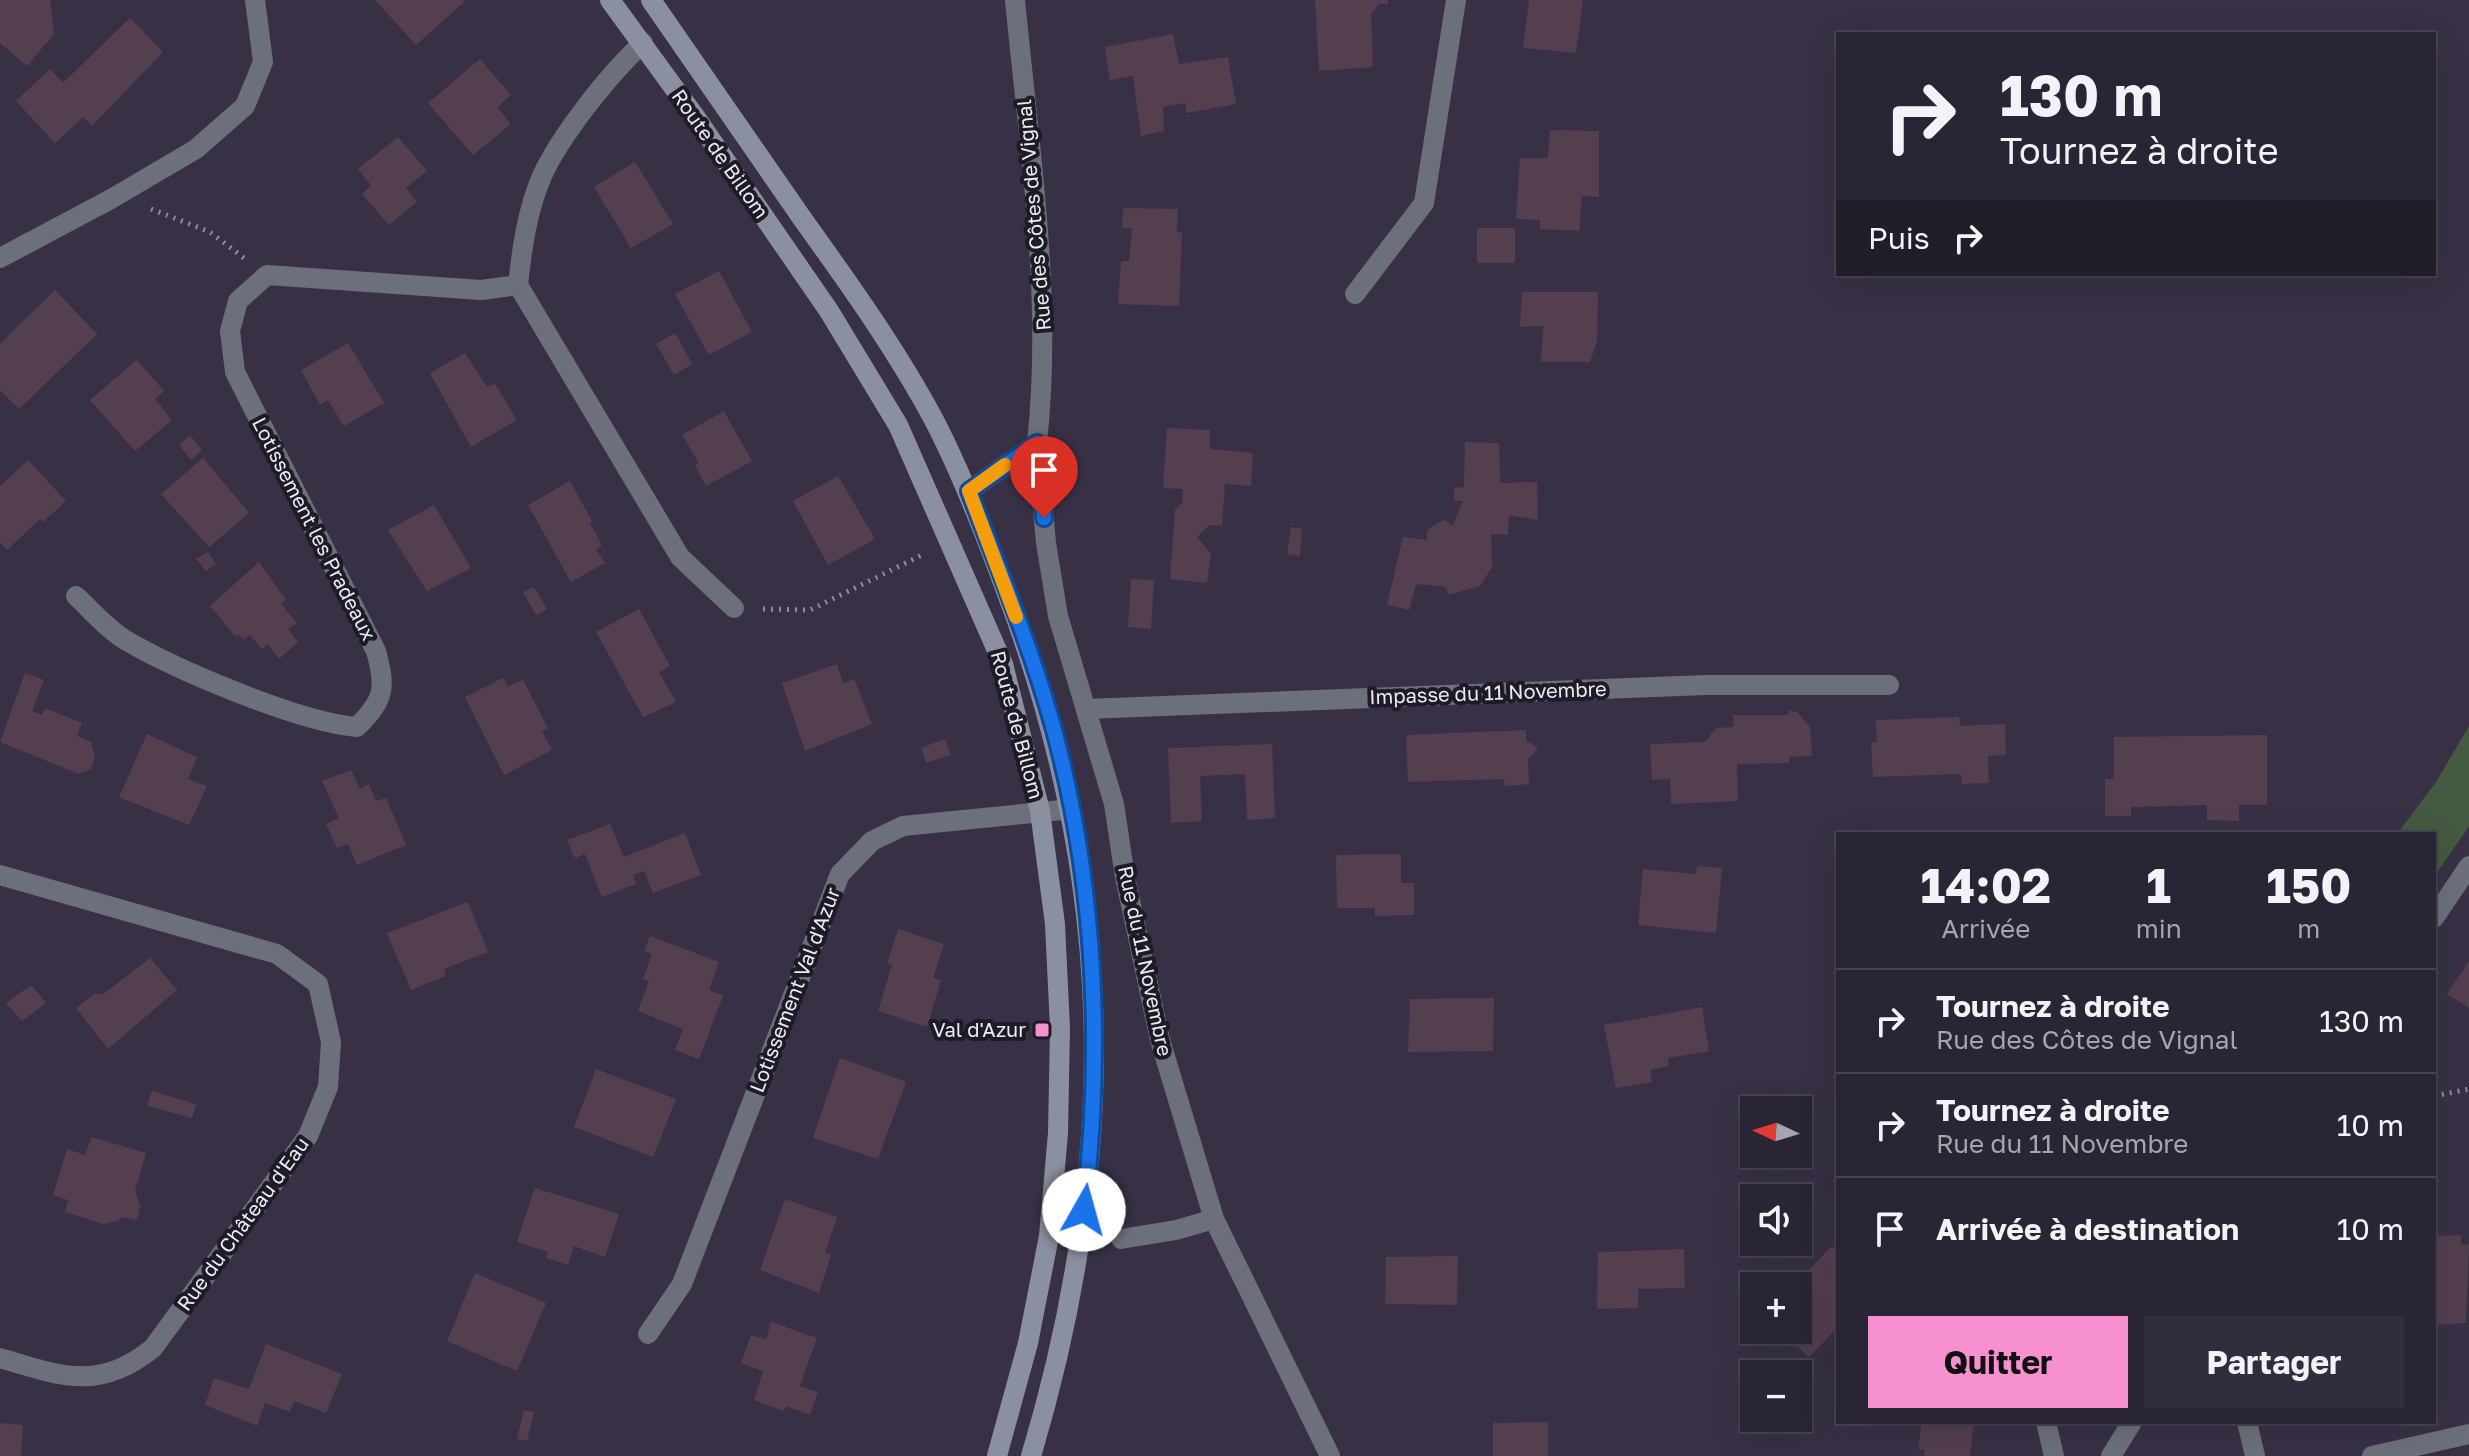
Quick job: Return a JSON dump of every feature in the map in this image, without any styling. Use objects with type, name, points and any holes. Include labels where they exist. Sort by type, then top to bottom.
[{"type":"main road","name":"Route de Billom","points":[[610,0],[829,311],[898,425],[1003,664],[1040,811],[1055,924],[1060,1028],[1058,1133],[1043,1267],[1028,1343],[997,1456]]},
{"type":"main road","name":"Route de Billom","points":[[651,0],[861,301],[932,417],[969,491],[1034,662],[1072,809],[1089,924],[1095,1027],[1092,1135],[1081,1236],[1059,1362],[1031,1456]]},
{"type":"street","points":[[0,258],[196,149],[245,106],[263,62],[255,0]]},
{"type":"street","name":"Rue des Côtes de Vignal","points":[[1015,0],[1042,275],[1044,375],[1037,443]]},
{"type":"street","points":[[1355,294],[1424,203],[1456,0]]},
{"type":"street","points":[[643,43],[616,68],[543,175],[525,230],[518,285],[680,557],[734,608]]},
{"type":"street","points":[[267,275],[481,290],[518,285]]},
{"type":"street","name":"Lotissement les Pradeaux","points":[[76,596],[124,639],[185,670],[329,724],[357,727],[377,706],[384,681],[376,651],[235,372],[230,331],[238,301],[267,275]]},
{"type":"street","points":[[969,491],[1037,443]]},
{"type":"street","name":"Rue du 11 Novembre","points":[[1037,443],[1046,543],[1058,616],[1114,804],[1125,877],[1160,1040],[1214,1219],[1330,1456]]},
{"type":"street","name":"Impasse du 11 Novembre","points":[[1086,709],[1706,685],[1889,685]]},
{"type":"street","name":"Lotissement Val d'Azur","points":[[648,1334],[682,1284],[840,874],[872,841],[903,826],[1072,809]]},
{"type":"street","points":[[2436,915],[2469,866]]},
{"type":"street","name":"Rue du Château d'Eau","points":[[0,875],[277,954],[318,984],[331,1042],[328,1087],[308,1136],[153,1348],[132,1365],[107,1375],[66,1378],[0,1358]]},
{"type":"street","points":[[1121,1239],[1176,1230],[1214,1219]]},
{"type":"street","points":[[2046,1424],[2054,1456]]},
{"type":"street","points":[[2111,1456],[2131,1424]]},
{"type":"street","points":[[2247,1424],[2255,1456]]},
{"type":"street","points":[[2372,1456],[2469,1434]]},
{"type":"path","points":[[111,199],[171,214],[210,232],[267,275]]},
{"type":"path","points":[[734,608],[810,610],[951,541]]},
{"type":"path","points":[[2436,1096],[2469,1089]]},
{"type":"green space","points":[[2469,726],[2469,826],[2436,874],[2436,832],[2398,832],[2436,782]]},
{"type":"building","points":[[0,0],[50,0],[54,34],[27,66],[0,43]]},
{"type":"building","points":[[375,0],[462,0],[464,2],[416,45]]},
{"type":"building","points":[[1315,0],[1388,0],[1388,4],[1379,4],[1371,14],[1373,67],[1319,71]]},
{"type":"building","points":[[1529,0],[1583,0],[1576,53],[1523,48]]},
{"type":"building","points":[[130,18],[163,52],[92,126],[83,117],[55,143],[16,101],[50,69],[63,83]]},
{"type":"building","points":[[1173,34],[1179,64],[1228,57],[1236,104],[1187,113],[1185,103],[1163,107],[1164,131],[1141,136],[1133,76],[1110,80],[1105,47]]},
{"type":"building","points":[[480,59],[511,95],[497,107],[511,124],[473,155],[428,103]]},
{"type":"building","points":[[1550,130],[1599,131],[1599,197],[1582,196],[1579,231],[1540,229],[1540,220],[1516,219],[1520,158],[1548,158]]},
{"type":"building","points":[[398,137],[427,171],[406,188],[417,202],[389,225],[362,194],[371,185],[358,169]]},
{"type":"building","points":[[635,162],[673,224],[631,248],[594,187]]},
{"type":"building","points":[[1123,208],[1178,209],[1177,232],[1182,233],[1179,306],[1118,304],[1121,261],[1129,261],[1132,228],[1122,228]]},
{"type":"building","points":[[1477,228],[1515,228],[1515,263],[1477,263]]},
{"type":"building","points":[[719,271],[752,332],[709,355],[675,294]]},
{"type":"building","points":[[55,290],[97,334],[19,409],[0,390],[0,344]]},
{"type":"building","points":[[1522,292],[1598,292],[1597,341],[1590,362],[1541,362],[1543,326],[1520,327]]},
{"type":"building","points":[[675,333],[692,364],[674,375],[656,344]]},
{"type":"building","points":[[348,343],[384,403],[344,426],[328,400],[320,405],[301,370]]},
{"type":"building","points":[[465,353],[487,387],[495,384],[517,420],[471,447],[430,373]]},
{"type":"building","points":[[137,360],[164,391],[155,399],[172,420],[135,451],[90,400]]},
{"type":"building","points":[[724,411],[752,461],[706,486],[695,465],[699,463],[682,435]]},
{"type":"building","points":[[1167,428],[1210,430],[1210,449],[1253,453],[1251,486],[1225,484],[1222,526],[1209,525],[1197,537],[1211,554],[1207,583],[1170,579],[1175,510],[1182,503],[1183,489],[1163,488]]},
{"type":"building","points":[[190,435],[202,450],[191,460],[179,445]]},
{"type":"building","points":[[1465,442],[1499,443],[1500,483],[1537,482],[1538,520],[1509,515],[1508,535],[1491,534],[1492,567],[1480,586],[1449,595],[1445,587],[1416,584],[1409,610],[1387,605],[1403,537],[1427,540],[1427,530],[1443,520],[1453,525],[1463,501],[1454,501],[1454,488],[1464,487]]},
{"type":"building","points":[[203,458],[249,513],[209,547],[161,494]]},
{"type":"building","points":[[28,460],[66,501],[43,522],[40,519],[7,550],[0,542],[0,486]]},
{"type":"building","points":[[838,476],[875,539],[828,565],[793,501]]},
{"type":"building","points":[[570,481],[592,521],[590,523],[602,545],[596,549],[605,563],[571,582],[528,505]]},
{"type":"building","points":[[434,505],[471,568],[427,591],[388,530]]},
{"type":"building","points":[[1291,527],[1302,529],[1300,556],[1287,554]]},
{"type":"building","points":[[208,552],[216,564],[206,571],[196,559]]},
{"type":"building","points":[[259,562],[286,600],[281,604],[297,623],[288,629],[298,642],[279,659],[268,644],[262,649],[250,635],[243,639],[238,634],[236,637],[210,606]]},
{"type":"building","points":[[1131,579],[1154,580],[1151,629],[1128,627]]},
{"type":"building","points":[[534,587],[547,609],[536,615],[523,592]]},
{"type":"building","points":[[639,609],[670,666],[659,672],[676,702],[643,717],[596,632]]},
{"type":"building","points":[[837,664],[843,683],[854,679],[872,724],[805,751],[782,683]]},
{"type":"building","points":[[25,673],[44,680],[32,711],[42,715],[45,708],[82,723],[77,736],[91,742],[95,758],[91,769],[79,774],[0,742]]},
{"type":"building","points":[[503,678],[508,686],[523,680],[548,728],[542,732],[552,750],[504,775],[465,697]]},
{"type":"building","points":[[1788,710],[1797,712],[1810,727],[1812,756],[1789,757],[1789,763],[1737,764],[1738,801],[1671,804],[1670,779],[1652,780],[1650,744],[1705,742],[1716,728],[1734,727],[1733,715],[1789,715]]},
{"type":"building","points":[[1959,717],[1960,726],[2005,724],[2006,755],[1988,756],[1989,783],[1962,784],[1961,774],[1873,777],[1871,742],[1877,742],[1876,720]]},
{"type":"building","points":[[1526,730],[1526,740],[1538,749],[1528,759],[1529,784],[1505,786],[1504,779],[1408,782],[1406,735]]},
{"type":"building","points":[[147,734],[197,757],[188,779],[207,786],[189,825],[119,797]]},
{"type":"building","points":[[2267,735],[2267,805],[2239,805],[2239,821],[2207,820],[2207,805],[2131,807],[2131,816],[2105,816],[2105,779],[2114,779],[2114,737]]},
{"type":"building","points":[[945,739],[951,755],[926,763],[921,748]]},
{"type":"building","points":[[1272,744],[1275,818],[1247,820],[1245,774],[1200,776],[1202,821],[1171,823],[1168,748]]},
{"type":"building","points":[[351,770],[360,789],[369,784],[376,801],[386,798],[406,845],[357,865],[348,844],[337,848],[326,824],[339,818],[322,781]]},
{"type":"building","points":[[610,824],[624,857],[685,833],[701,875],[653,893],[644,871],[633,875],[636,884],[602,897],[585,854],[575,858],[567,840]]},
{"type":"building","points":[[1401,854],[1401,883],[1414,883],[1414,915],[1375,916],[1375,908],[1337,908],[1336,855]]},
{"type":"building","points":[[1697,866],[1722,868],[1716,933],[1638,925],[1643,869],[1696,874]]},
{"type":"building","points":[[468,902],[488,952],[444,969],[446,976],[411,990],[387,933]]},
{"type":"building","points":[[898,929],[944,944],[933,978],[941,980],[927,1027],[878,1011],[892,965],[887,964]]},
{"type":"building","points":[[650,936],[719,962],[709,990],[723,996],[699,1059],[675,1050],[683,1029],[638,1011],[649,981],[643,979],[652,954],[644,951]]},
{"type":"building","points":[[150,958],[177,990],[108,1049],[76,1008],[95,993],[102,995]]},
{"type":"building","points":[[2469,961],[2469,1008],[2447,994]]},
{"type":"building","points":[[31,985],[46,1003],[22,1021],[6,1003]]},
{"type":"building","points":[[1494,998],[1493,1051],[1408,1052],[1410,999]]},
{"type":"building","points":[[1702,1007],[1709,1051],[1668,1058],[1669,1066],[1650,1070],[1652,1082],[1616,1088],[1604,1025]]},
{"type":"building","points":[[840,1058],[906,1082],[878,1159],[813,1138]]},
{"type":"building","points":[[596,1069],[676,1099],[653,1157],[574,1127]]},
{"type":"building","points":[[152,1091],[196,1104],[192,1118],[147,1106]]},
{"type":"building","points":[[92,1137],[146,1153],[135,1191],[140,1206],[137,1220],[121,1217],[118,1221],[103,1224],[65,1212],[68,1200],[53,1195],[67,1149],[85,1155]]},
{"type":"building","points":[[535,1188],[619,1214],[605,1257],[574,1246],[568,1265],[546,1258],[548,1252],[517,1242]]},
{"type":"building","points":[[785,1199],[837,1217],[825,1253],[831,1255],[819,1293],[760,1270]]},
{"type":"building","points":[[2461,1235],[2461,1245],[2469,1244],[2466,1323],[2436,1325],[2436,1236]]},
{"type":"building","points":[[1832,1246],[1836,1250],[1836,1329],[1809,1357],[1796,1344],[1812,1344],[1812,1272],[1807,1272]]},
{"type":"building","points":[[1684,1249],[1685,1288],[1638,1289],[1638,1308],[1597,1309],[1598,1252]]},
{"type":"building","points":[[1458,1256],[1457,1305],[1385,1304],[1386,1257]]},
{"type":"building","points":[[475,1273],[546,1303],[517,1371],[447,1341]]},
{"type":"building","points":[[771,1322],[817,1338],[800,1386],[818,1392],[810,1415],[786,1406],[784,1411],[754,1400],[763,1371],[741,1363],[751,1335],[766,1339]]},
{"type":"building","points":[[266,1344],[342,1374],[326,1413],[294,1401],[290,1412],[265,1403],[257,1426],[205,1405],[214,1378],[249,1389]]},
{"type":"building","points":[[524,1410],[534,1412],[527,1441],[517,1439]]},
{"type":"building","points":[[1548,1422],[1548,1456],[1493,1456],[1493,1423]]},
{"type":"building","points":[[0,1423],[23,1425],[21,1456],[0,1456]]},
{"type":"building","points":[[1922,1424],[1974,1424],[1970,1456],[1924,1456],[1925,1450],[1918,1449]]},
{"type":"slow traffic","points":[[1005,465],[969,491],[1016,617]]},
{"type":"place","name":"Val d'Azur","points":[[1042,1030]]},
{"type":"route","points":[[1044,518],[1037,443],[969,491],[1034,662],[1072,809],[1089,924],[1095,1027],[1092,1135],[1084,1210]]}]
